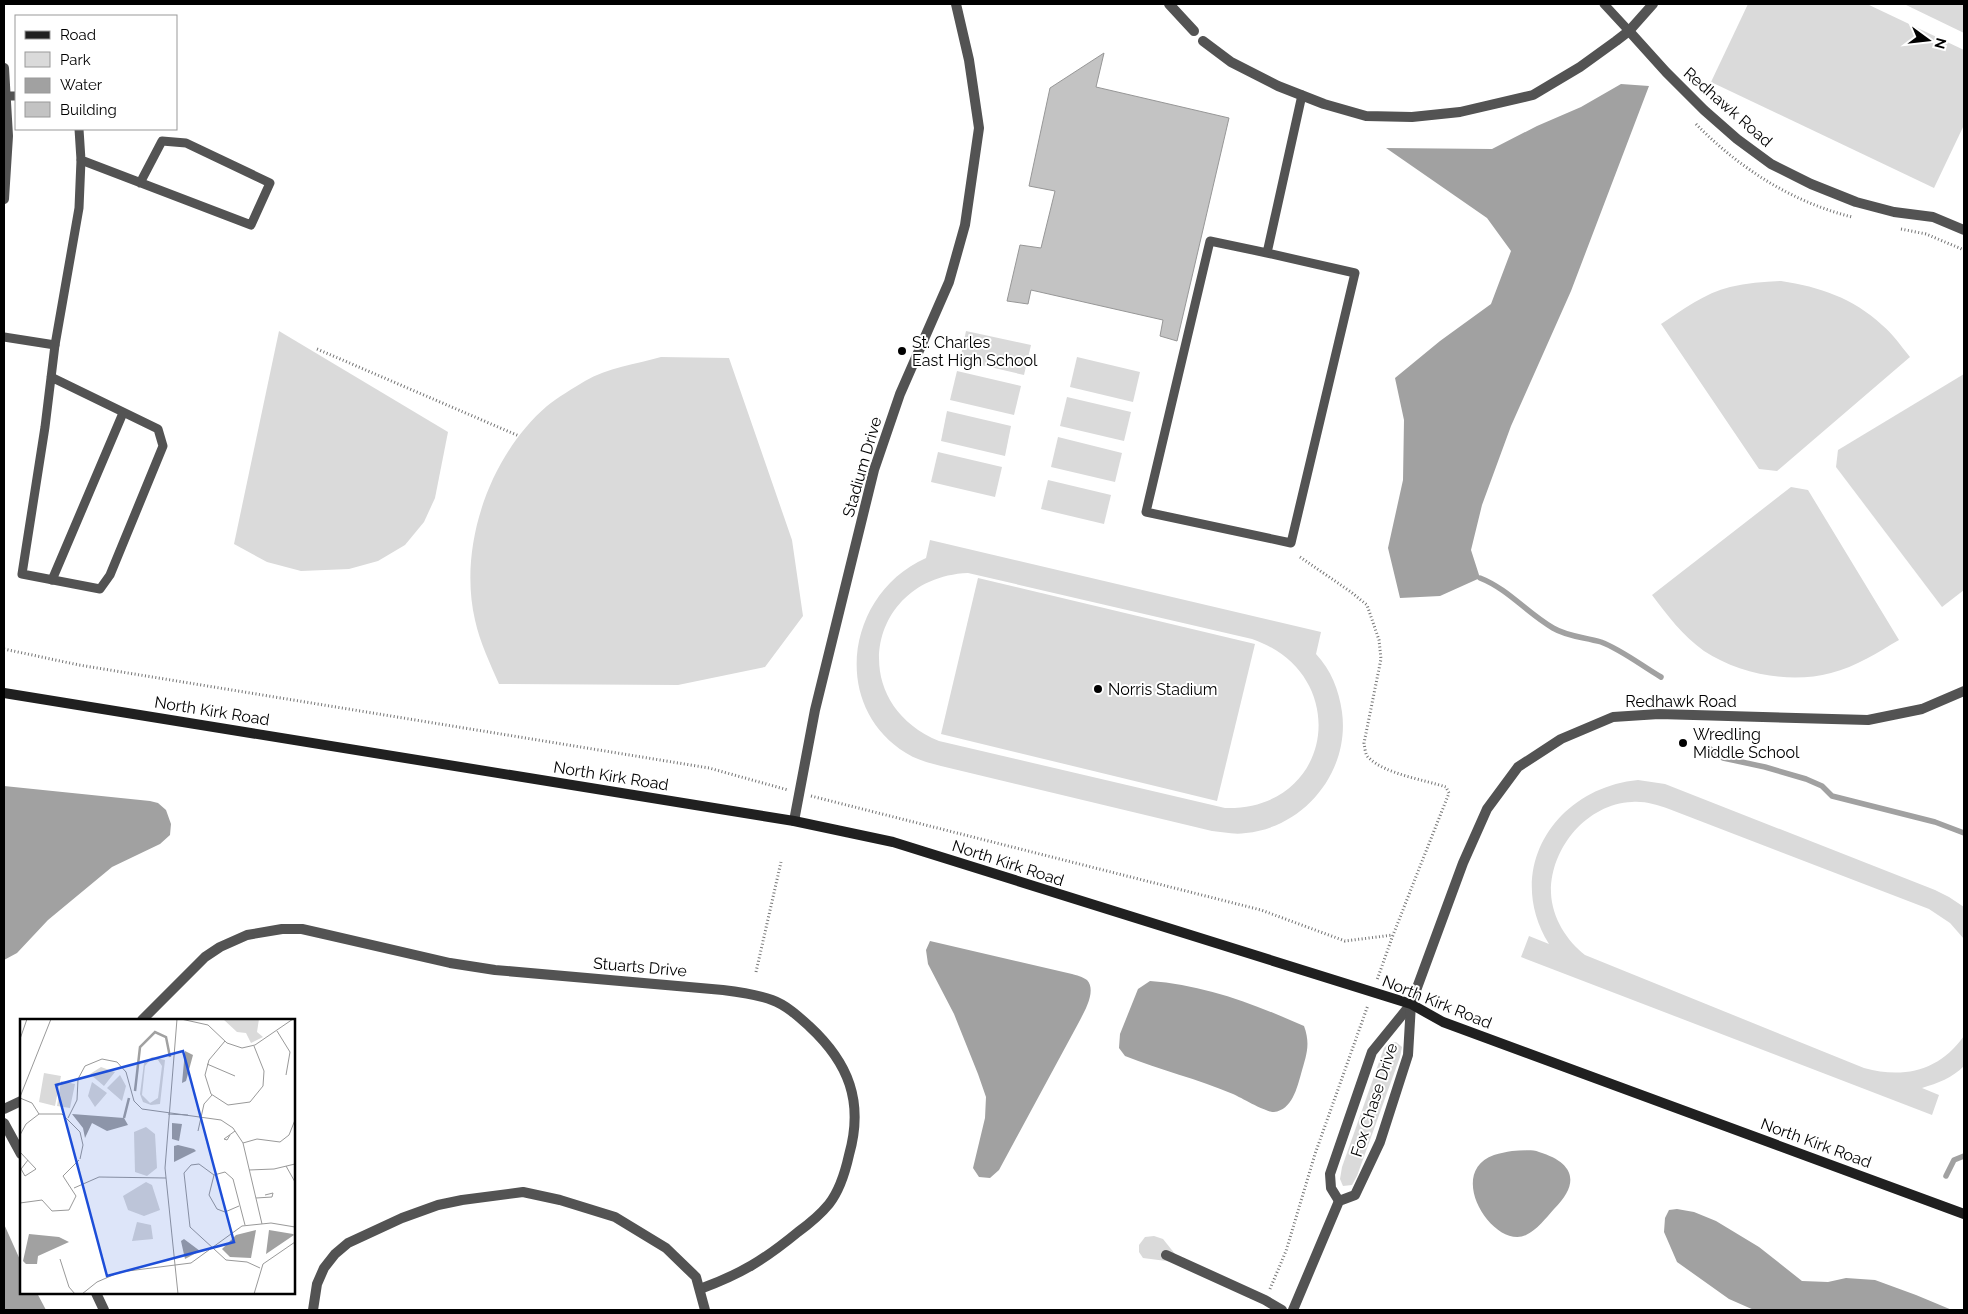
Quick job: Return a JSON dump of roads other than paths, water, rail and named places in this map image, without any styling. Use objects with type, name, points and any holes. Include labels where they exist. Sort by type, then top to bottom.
[{"type":"main road","name":"North Kirk Road","points":[[4,693],[794,821],[893,842],[1411,1004],[1443,1022],[1964,1214]]},
{"type":"street","name":"Stadium Drive","points":[[794,821],[815,710],[874,470],[900,394],[949,282],[965,225],[979,128],[976,100],[956,4]]},
{"type":"street","points":[[1169,4],[1194,31]]},
{"type":"street","points":[[1203,41],[1231,62],[1278,86],[1324,104],[1366,116],[1412,117],[1460,112],[1533,95],[1580,67],[1629,31],[1653,4]]},
{"type":"street","name":"Redhawk Road","points":[[1629,31],[1704,110],[1737,139],[1771,164],[1811,184],[1856,202],[1894,212],[1933,217],[1964,230]]},
{"type":"street","points":[[4,68],[8,136],[4,199]]},
{"type":"street","name":"Redhawk Road","points":[[1411,1004],[1463,863],[1487,810],[1518,767],[1561,738],[1612,717],[1640,715],[1868,720],[1922,709],[1964,690]]},
{"type":"street","name":"Stuarts Drive","points":[[143,1019],[205,957],[220,947],[247,935],[282,929],[317,932],[450,962],[495,970],[723,990],[748,993],[781,1004],[825,1041],[839,1060],[849,1080],[854,1107],[854,1126],[852,1145],[843,1178],[830,1203],[818,1216],[768,1256],[731,1277],[700,1288]]},
{"type":"street","name":"Fox Chase Drive","points":[[1411,1004],[1408,1055],[1380,1142],[1355,1194],[1339,1201],[1331,1188],[1330,1174],[1372,1052],[1411,1004]]},
{"type":"street","points":[[4,1109],[20,1101]]},
{"type":"street","points":[[4,1123],[20,1152]]},
{"type":"street","points":[[313,1310],[317,1284],[324,1268],[335,1254],[348,1243],[402,1218],[438,1205],[523,1192],[560,1200],[615,1216],[666,1248],[696,1277],[705,1310]]},
{"type":"street","points":[[1293,1310],[1339,1201]]},
{"type":"street","points":[[1166,1255],[1265,1300],[1282,1310]]},
{"type":"street","points":[[96,1294],[104,1310]]},
{"type":"lane","points":[[1604,4],[1629,31]]},
{"type":"lane","points":[[1267,253],[1302,95]]},
{"type":"lane","points":[[5,96],[15,96]]},
{"type":"lane","points":[[51,377],[158,429],[163,446],[110,575],[100,589],[22,574],[46,427],[51,377],[55,345],[79,208],[81,160],[79,130]]},
{"type":"lane","points":[[81,160],[140,183],[251,225],[270,183],[186,143],[162,141],[140,183]]},
{"type":"lane","points":[[1210,241],[1267,253],[1355,273],[1291,543],[1146,512],[1210,241]]},
{"type":"lane","points":[[4,337],[55,345]]},
{"type":"lane","points":[[52,580],[124,412]]},
{"type":"water","points":[[1621,84],[1649,86],[1571,291],[1511,426],[1482,505],[1471,550],[1480,578],[1440,596],[1400,598],[1388,548],[1403,480],[1404,420],[1395,378],[1440,341],[1491,304],[1511,251],[1487,218],[1386,148],[1492,149],[1537,126],[1581,107]]},
{"type":"water","points":[[4,786],[150,801],[158,803],[166,810],[171,824],[170,835],[160,844],[112,867],[48,920],[17,953],[4,960]]},
{"type":"water","points":[[930,941],[1074,974],[1087,980],[1090,985],[1090,995],[1081,1018],[999,1170],[990,1178],[979,1177],[973,1168],[985,1118],[986,1097],[954,1014],[928,964],[926,950]]},
{"type":"water","points":[[1150,981],[1210,991],[1267,1010],[1304,1026],[1307,1039],[1306,1056],[1298,1086],[1289,1103],[1280,1110],[1270,1111],[1220,1089],[1125,1056],[1119,1048],[1120,1034],[1138,989]]},
{"type":"water","points":[[1512,1151],[1539,1152],[1560,1162],[1570,1175],[1568,1191],[1545,1220],[1530,1233],[1513,1237],[1500,1231],[1489,1221],[1479,1207],[1474,1192],[1473,1177],[1480,1164],[1494,1155]]},
{"type":"water","points":[[1677,1209],[1694,1212],[1716,1221],[1759,1247],[1802,1281],[1828,1282],[1846,1278],[1875,1280],[1952,1310],[1754,1310],[1729,1299],[1677,1262],[1664,1232],[1665,1218],[1669,1210]]},
{"type":"water","points":[[4,1224],[20,1260],[20,1294],[38,1294],[46,1310],[4,1310]]},
{"type":"waterway","points":[[1480,578],[1500,588],[1553,628],[1609,645],[1661,677]]},
{"type":"waterway","points":[[1709,748],[1723,758],[1765,767],[1806,779],[1822,786],[1832,796],[1935,822],[1964,833]]},
{"type":"waterway","points":[[1946,1176],[1954,1160],[1964,1156]]},
{"type":"place","name":"St. Charles East High School","points":[[902,351]]},
{"type":"place","name":"Norris Stadium","points":[[1098,689]]},
{"type":"place","name":"Wredling Middle School","points":[[1683,743]]}]
